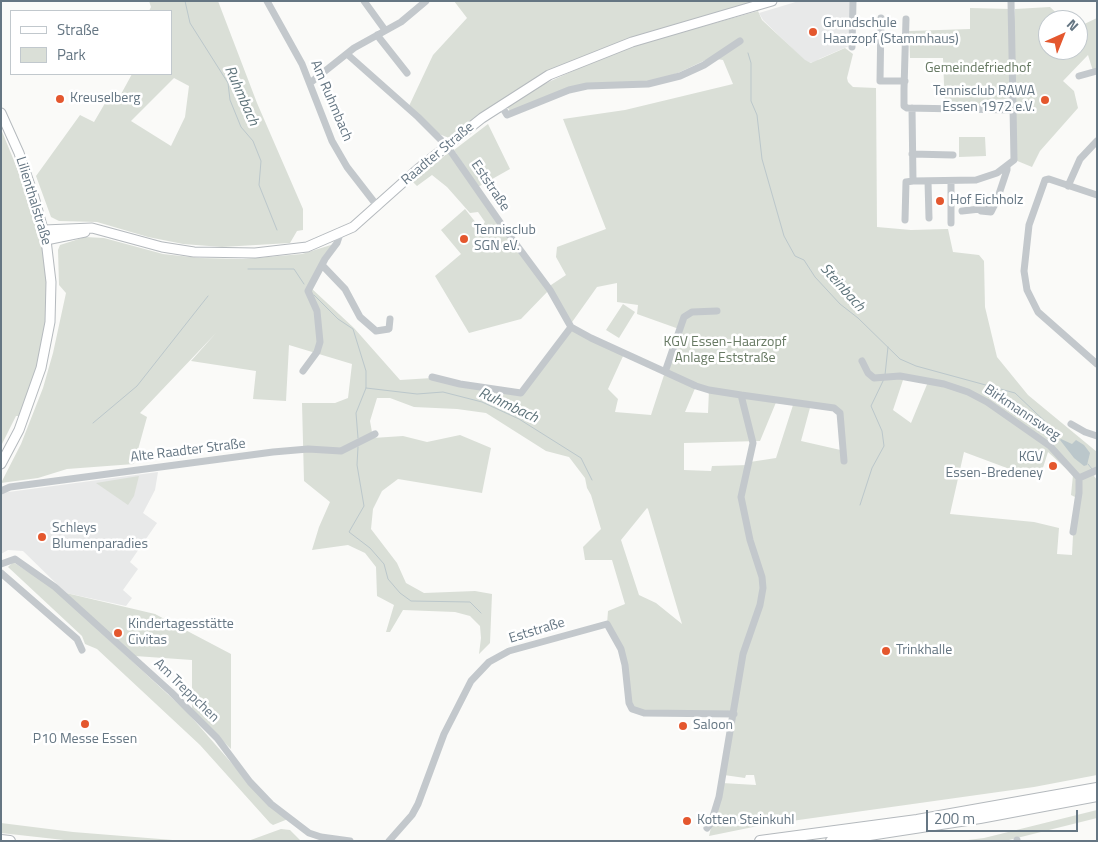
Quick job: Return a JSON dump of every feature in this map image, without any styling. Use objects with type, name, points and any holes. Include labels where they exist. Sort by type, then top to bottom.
[{"type":"highway","points":[[760,841],[917,820],[1097,788]]},
{"type":"highway","points":[[831,841],[980,818],[1097,796]]},
{"type":"highway","points":[[1,840],[10,841]]},
{"type":"main road","name":"Raadter Straße","points":[[44,230],[92,228],[162,247],[222,253],[297,249],[340,234],[366,218],[447,146],[501,105],[549,75],[597,54],[632,42],[772,1]]},
{"type":"main road","name":"Lilienthalstraße","points":[[1,112],[19,153],[44,230],[51,282],[48,338],[29,403],[1,464]]},
{"type":"main road","name":"Raadter Straße","points":[[46,240],[102,231]]},
{"type":"street","name":"Am Ruhmbach","points":[[267,1],[291,42],[310,83],[332,142],[347,166],[378,207]]},
{"type":"street","points":[[364,1],[385,30]]},
{"type":"street","points":[[310,83],[347,54],[385,30],[407,19],[426,1]]},
{"type":"street","points":[[852,47],[853,1]]},
{"type":"street","points":[[905,220],[906,182],[986,178],[1007,167],[1014,160],[1011,1]]},
{"type":"street","points":[[881,18],[880,81],[905,81]]},
{"type":"street","points":[[906,19],[904,106],[912,108],[1013,110]]},
{"type":"street","points":[[377,35],[407,73]]},
{"type":"street","points":[[501,105],[507,115],[569,90],[587,86],[648,84],[680,76],[704,65],[740,41]]},
{"type":"street","name":"Eststraße","points":[[347,54],[418,117],[447,146],[550,290],[571,327]]},
{"type":"street","points":[[1079,76],[1097,71]]},
{"type":"street","points":[[912,108],[913,181]]},
{"type":"street","points":[[1068,186],[1080,159],[1097,141]]},
{"type":"street","points":[[912,154],[954,155]]},
{"type":"street","points":[[962,210],[980,209],[983,213],[991,212],[1007,167]]},
{"type":"street","points":[[1097,195],[1047,179],[1041,188],[1029,225],[1024,264],[1027,290],[1033,304],[1045,320],[1097,364]]},
{"type":"street","points":[[928,181],[928,218]]},
{"type":"street","points":[[951,181],[951,224]]},
{"type":"street","points":[[303,371],[317,352],[320,342],[317,311],[308,291],[340,234]]},
{"type":"street","points":[[323,266],[345,289],[360,317],[376,331],[389,329],[390,319]]},
{"type":"street","points":[[665,372],[684,317],[692,312],[717,311]]},
{"type":"street","points":[[432,377],[460,384],[521,394],[571,327],[665,372],[709,390],[834,408],[840,413],[844,461]]},
{"type":"street","name":"Birkmannsweg","points":[[862,361],[868,373],[874,378],[905,376],[944,384],[968,392],[987,402],[1050,446],[1069,464],[1079,478]]},
{"type":"street","points":[[707,828],[711,823],[719,797],[743,654],[760,605],[763,588],[762,577],[750,540],[741,497],[753,443],[741,395]]},
{"type":"street","name":"Birkmannsweg","points":[[1072,424],[1084,432],[1097,436]]},
{"type":"street","name":"Alte Raadter Straße","points":[[1,492],[10,488],[273,452],[308,448],[341,451],[375,434]]},
{"type":"street","points":[[1073,532],[1079,493],[1079,478],[1097,470]]},
{"type":"street","name":"Am Treppchen","points":[[1,564],[15,558],[55,588],[171,692],[217,738],[250,782],[271,804],[309,833],[320,838],[350,841]]},
{"type":"street","points":[[1,573],[78,639],[82,650]]},
{"type":"street","name":"Eststraße","points":[[389,841],[412,815],[418,804],[444,734],[471,681],[488,662],[509,651],[607,624],[621,649],[625,665],[628,703],[632,709],[644,714],[734,714]]},
{"type":"shaded area","name":"Grundschule Haarzopf (Stammhaus)","points":[[799,1],[852,1],[849,46],[819,59],[816,64],[805,61],[763,20],[759,13]]},
{"type":"shaded area","points":[[1061,439],[1072,444],[1076,440],[1084,445],[1090,453],[1087,465],[1084,466],[1074,458]]},
{"type":"shaded area","points":[[158,472],[155,490],[143,513],[157,523],[130,562],[138,569],[123,590],[132,598],[126,606],[66,593],[23,551],[8,550],[1,554],[1,493]]},
{"type":"green space","points":[[149,1],[218,1],[257,103],[303,209],[303,230],[297,231],[290,243],[222,247],[183,244],[148,237],[97,222],[59,221],[51,217],[36,176],[80,115],[94,122],[111,93],[120,96],[131,75],[172,75],[172,10],[150,10],[151,7]],"holes":[[[174,78],[189,86],[185,117],[171,146],[131,121]]]},
{"type":"green space","points":[[454,1],[758,1],[645,33],[597,52],[548,75],[449,138],[439,134],[409,106],[433,55],[467,18]]},
{"type":"green space","name":"Tennisclub RAWA Essen 1972 e.V.","points":[[1050,7],[1053,10],[1038,10],[1038,60],[1083,60],[1063,81],[1074,91],[1078,108],[1040,151],[1032,167],[1015,160],[1013,35],[1015,9]]},
{"type":"green space","name":"Gemeindefriedhof","points":[[970,8],[1011,9],[1013,110],[945,109],[943,58],[910,58],[909,31],[970,29]]},
{"type":"green space","name":"KGV Essen-Haarzopf Anlage Eststraße","points":[[758,11],[762,20],[805,60],[811,63],[845,48],[853,54],[847,78],[848,82],[853,87],[876,88],[877,227],[911,230],[948,229],[953,252],[979,255],[984,261],[985,307],[997,357],[1028,395],[1097,452],[1097,473],[1094,476],[1097,480],[1097,775],[1034,787],[763,825],[709,836],[722,783],[756,785],[754,775],[746,775],[745,778],[724,775],[734,714],[670,713],[632,709],[625,665],[607,624],[608,611],[625,604],[612,560],[585,560],[583,547],[601,529],[585,478],[569,457],[546,451],[486,413],[457,409],[414,407],[390,398],[377,398],[370,421],[373,438],[403,436],[427,442],[460,435],[491,448],[482,493],[398,479],[382,491],[373,509],[371,529],[397,563],[406,583],[424,593],[475,591],[492,594],[490,643],[479,654],[480,626],[470,616],[455,612],[403,610],[390,632],[386,632],[394,605],[377,596],[376,567],[365,553],[348,545],[312,550],[319,527],[330,502],[304,481],[302,403],[335,403],[348,398],[352,364],[289,345],[286,401],[253,399],[256,371],[191,361],[216,333],[140,413],[147,417],[134,464],[67,469],[38,478],[1,483],[21,444],[43,388],[53,353],[66,293],[59,285],[58,250],[60,245],[85,237],[104,238],[163,254],[200,258],[243,259],[302,254],[334,244],[311,288],[354,328],[400,380],[432,378],[521,394],[571,328],[624,354],[608,389],[618,399],[615,412],[651,415],[679,329],[637,314],[638,305],[617,302],[617,283],[597,287],[570,325],[548,287],[566,275],[556,257],[557,247],[606,229],[563,119],[625,110],[733,84],[723,60],[710,58],[678,73],[647,83],[587,86],[510,111],[507,107],[542,85],[599,59],[650,41]],"holes":[[[904,377],[928,382],[911,423],[893,410]],[[696,386],[709,390],[708,413],[685,412]],[[777,400],[794,402],[776,458],[750,462],[749,465],[712,466],[711,471],[684,470],[684,443],[760,441]],[[811,404],[840,413],[845,451],[801,441]],[[964,452],[1039,480],[1048,452],[1073,475],[1071,495],[1075,497],[1072,555],[1057,554],[1059,528],[1034,522],[950,514]],[[647,508],[682,624],[656,603],[639,595],[621,540]]]},
{"type":"green space","name":"Tennisclub RAWA Essen 1972 e.V.","points":[[1097,18],[1097,70],[1093,71],[1088,55],[1088,22]]},
{"type":"green space","points":[[488,124],[510,169],[478,187],[454,150]]},
{"type":"green space","points":[[1,129],[28,195],[40,236],[46,269],[47,299],[44,338],[36,370],[20,416],[16,416],[1,446]]},
{"type":"green space","points":[[959,137],[985,137],[986,156],[959,157]]},
{"type":"green space","points":[[448,153],[549,290],[521,319],[469,333],[435,276],[461,254],[441,230],[465,209],[485,234],[487,232],[482,226],[485,222],[478,212],[470,213],[447,187],[432,175],[417,186],[412,181]]},
{"type":"green space","points":[[623,304],[635,312],[619,338],[606,330]]},
{"type":"green space","points":[[139,476],[134,496],[128,505],[96,483]]},
{"type":"green space","points":[[13,562],[53,588],[187,712],[269,806],[288,819],[273,825],[270,823],[200,745],[97,649],[85,644],[82,636],[8,567]]},
{"type":"green space","points":[[66,593],[155,614],[231,654],[231,749],[192,711],[192,660],[135,656]]},
{"type":"green space","points":[[1097,810],[1097,818],[1005,841],[960,841],[984,838]]},
{"type":"green space","points":[[1,823],[73,832],[185,841],[73,841],[1,833]]},
{"type":"green space","points":[[281,829],[290,830],[301,841],[248,841]]},
{"type":"waterway","name":"Ruhmbach","points":[[185,1],[190,23],[228,83],[230,100],[241,127],[253,141],[261,161],[259,185],[277,230]]},
{"type":"waterway","name":"Steinbach","points":[[748,53],[751,63],[751,101],[757,115],[762,159],[784,236],[795,256],[804,260],[815,277],[840,304],[858,318],[900,359],[916,366],[1015,393],[1055,431]]},
{"type":"waterway","points":[[248,269],[294,269],[304,284]]},
{"type":"waterway","name":"Ruhmbach","points":[[314,295],[338,319],[353,329],[366,371],[366,388],[356,413],[358,438]]},
{"type":"waterway","points":[[93,423],[137,386],[208,296]]},
{"type":"waterway","points":[[885,375],[888,347]]},
{"type":"waterway","points":[[860,505],[872,468],[884,446],[882,431],[871,406],[884,379]]},
{"type":"waterway","name":"Ruhmbach","points":[[366,388],[417,394],[443,392],[482,402],[519,419],[581,458],[592,480]]},
{"type":"waterway","name":"Ruhmbach","points":[[358,447],[357,465],[364,506],[349,532],[370,548],[384,564],[388,579],[400,593],[411,601],[470,602],[481,613]]},
{"type":"waterway","points":[[1088,464],[1092,469]]},
{"type":"place","name":"Grundschule Haarzopf (Stammhaus)","points":[[813,32]]},
{"type":"place","name":"Kreuselberg","points":[[60,99]]},
{"type":"place","name":"Tennisclub RAWA Essen 1972 e.V.","points":[[1045,100]]},
{"type":"place","name":"Hof Eichholz","points":[[940,201]]},
{"type":"place","name":"Tennisclub SGN eV.","points":[[464,239]]},
{"type":"place","name":"KGV Essen-Bredeney","points":[[1053,466]]},
{"type":"place","name":"Schleys Blumenparadies","points":[[42,537]]},
{"type":"place","name":"Kindertagesstätte Civitas","points":[[118,633]]},
{"type":"place","name":"Trinkhalle","points":[[886,651]]},
{"type":"place","name":"P10 Messe Essen","points":[[85,724]]},
{"type":"place","name":"Saloon","points":[[683,726]]},
{"type":"place","name":"Kotten Steinkuhl","points":[[687,821]]}]
